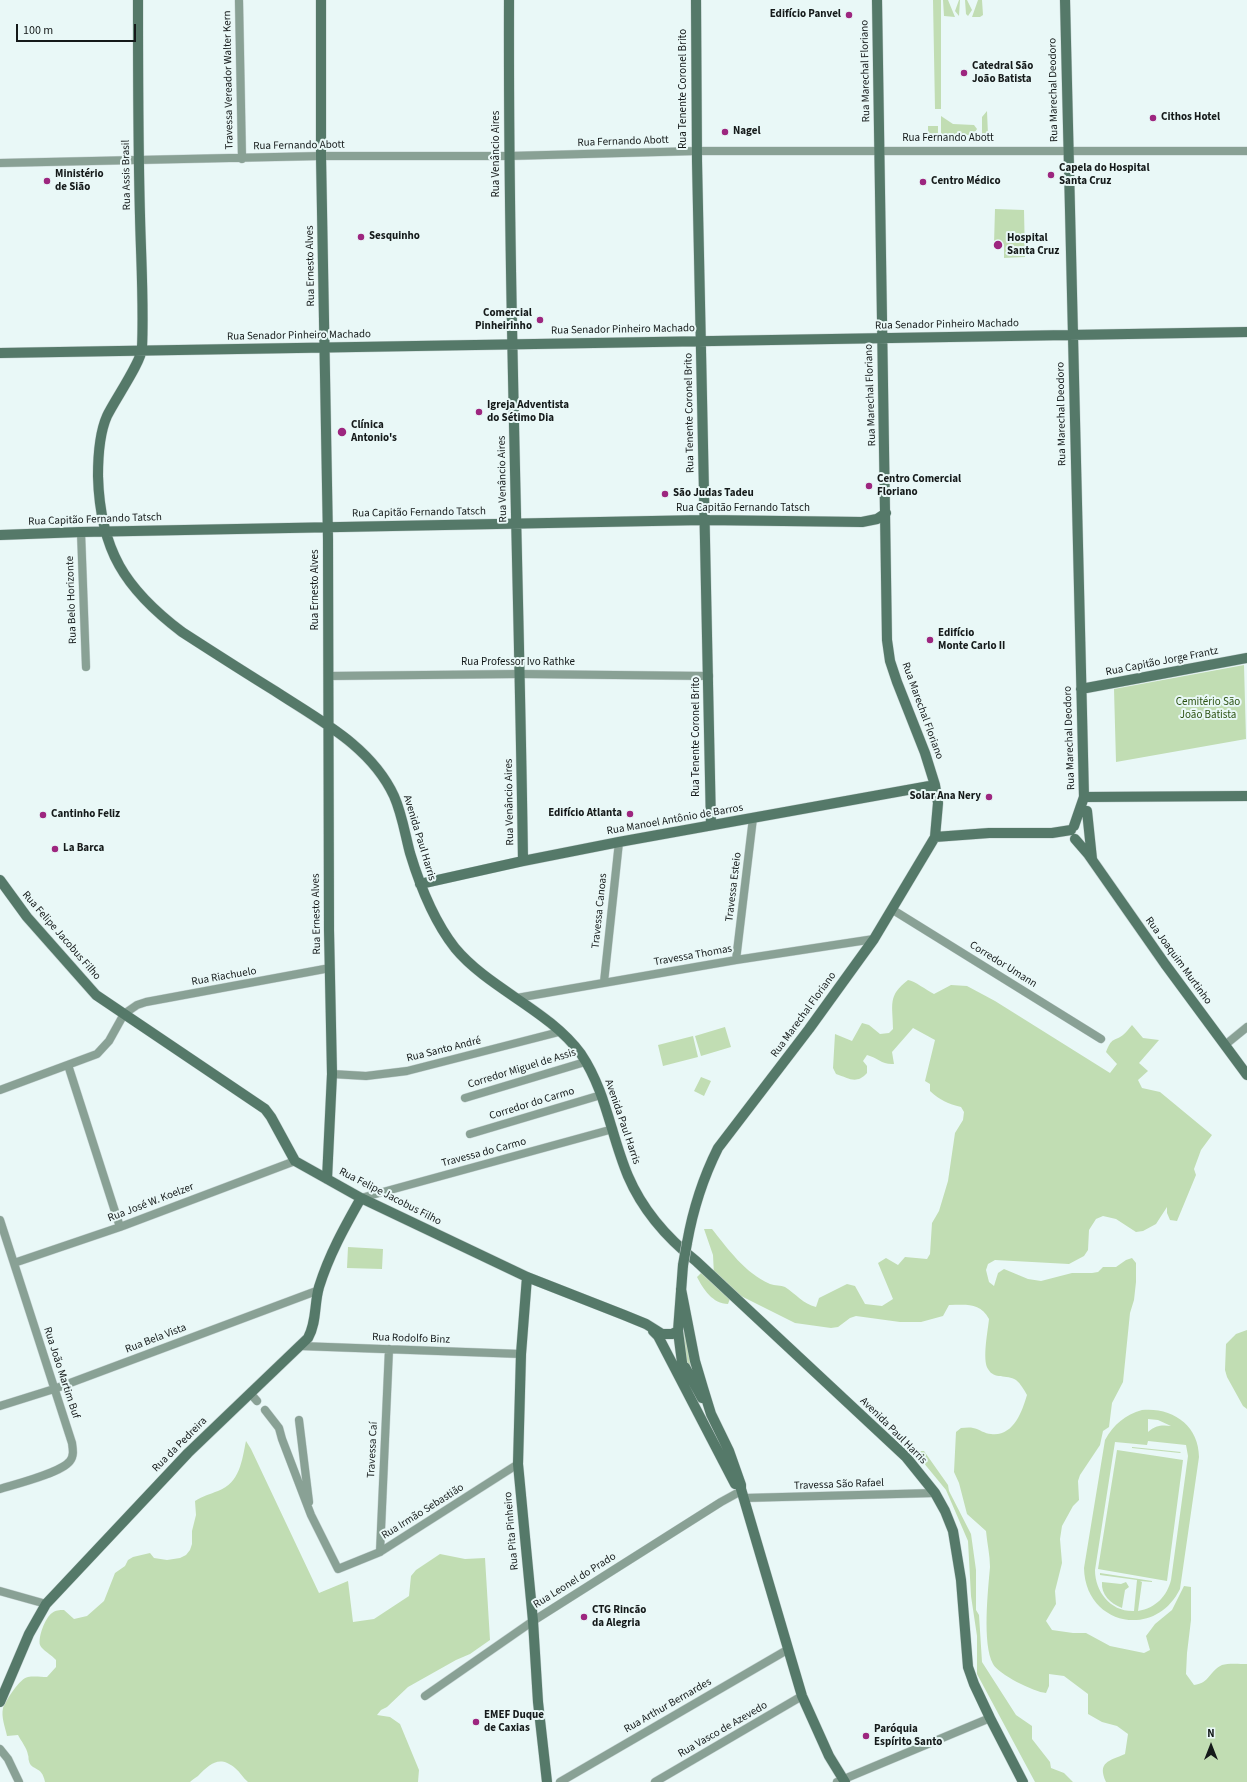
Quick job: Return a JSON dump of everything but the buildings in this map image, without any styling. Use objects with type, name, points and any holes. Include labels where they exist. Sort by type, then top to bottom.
[{"type":"main road","name":"Rua Assis Brasil","points":[[138,0],[138,160],[143,350]]},
{"type":"main road","name":"Rua Ernesto Alves","points":[[321,0],[321,156],[328,526],[330,968],[332,1074],[327,1179]]},
{"type":"main road","name":"Rua Venâncio Aires","points":[[509,0],[509,156],[512,344],[523,861]]},
{"type":"main road","name":"Rua Tenente Coronel Brito","points":[[696,0],[697,151],[711,825]]},
{"type":"main road","name":"Rua Marechal Floriano","points":[[685,1386],[680,1358],[678,1331],[683,1265],[689,1230],[701,1186],[718,1148],[809,1029],[874,939],[893,910],[935,837],[938,803],[935,785],[890,660],[887,640],[877,0]]},
{"type":"main road","name":"Rua Marechal Deodoro","points":[[1065,0],[1084,796],[1077,833]]},
{"type":"main road","name":"Rua Senador Pinheiro Machado","points":[[0,353],[1247,332]]},
{"type":"main road","name":"Avenida Paul Harris","points":[[143,350],[106,418],[100,444],[99,500],[105,532],[113,554],[124,574],[138,595],[160,616],[182,632],[329,726],[360,749],[382,775],[393,796],[400,812],[420,884],[440,924],[457,950],[481,972],[517,998],[559,1032],[580,1054],[585,1062],[601,1095],[627,1175],[642,1205],[675,1244],[696,1261],[906,1457],[935,1493],[945,1512],[954,1538],[961,1580],[968,1667],[974,1684],[990,1718],[1023,1782]]},
{"type":"main road","name":"Rua Capitão Fernando Tatsch","points":[[862,522],[877,519],[886,513]]},
{"type":"main road","name":"Rua Capitão Fernando Tatsch","points":[[0,535],[328,526],[704,520],[862,522],[881,526],[886,533]]},
{"type":"main road","name":"Rua Capitão Jorge Frantz","points":[[1081,690],[1247,658]]},
{"type":"main road","name":"Rua Manoel Antônio de Barros","points":[[420,884],[618,842],[935,785]]},
{"type":"main road","points":[[1084,796],[1247,796]]},
{"type":"main road","name":"Rua Joaquim Murtinho","points":[[1097,796],[1090,803],[1077,833],[1090,857],[1165,964],[1247,1075]]},
{"type":"main road","name":"Rua Joaquim Murtinho","points":[[1087,811],[1090,857]]},
{"type":"main road","points":[[935,837],[989,833],[1077,833]]},
{"type":"main road","name":"Rua Felipe Jacobus Filho","points":[[0,880],[27,917],[82,981],[96,995],[265,1109],[272,1117],[295,1161],[360,1198],[527,1277],[646,1324],[662,1334]]},
{"type":"main road","name":"Rua da Pedreira","points":[[0,1702],[29,1634],[46,1604],[188,1453],[308,1338],[313,1329],[319,1290],[335,1245],[360,1198]]},
{"type":"main road","name":"Rua Pita Pinheiro","points":[[527,1277],[521,1354],[518,1464],[533,1621],[538,1702],[547,1782]]},
{"type":"main road","points":[[681,1288],[695,1361],[716,1434],[737,1487],[742,1493],[787,1650],[802,1696],[826,1750],[842,1781]]},
{"type":"main road","points":[[646,1324],[658,1336],[685,1386],[716,1434]]},
{"type":"main road","points":[[662,1334],[672,1334],[678,1331]]},
{"type":"main road","points":[[662,1334],[680,1358],[711,1414]]},
{"type":"street","name":"Travessa Vereador Walter Kern","points":[[239,1],[242,159]]},
{"type":"street","name":"Rua Fernando Abott","points":[[0,163],[242,159],[321,156],[509,156],[697,151],[1247,151]]},
{"type":"street","name":"Rua Belo Horizonte","points":[[81,532],[86,667]]},
{"type":"street","name":"Rua Professor Ivo Rathke","points":[[328,676],[520,674],[709,676]]},
{"type":"street","name":"Travessa Esteio","points":[[736,960],[753,818]]},
{"type":"street","name":"Travessa Canoas","points":[[604,982],[618,842]]},
{"type":"street","name":"Corredor Umann","points":[[893,910],[1101,1039]]},
{"type":"street","name":"Travessa Thomas","points":[[517,998],[736,960],[874,939]]},
{"type":"street","name":"Rua Riachuelo","points":[[124,1014],[137,1005],[146,1002],[330,968]]},
{"type":"street","points":[[0,1090],[99,1053],[110,1041],[124,1014]]},
{"type":"street","points":[[1225,1045],[1247,1027]]},
{"type":"street","name":"Rua Santo André","points":[[332,1074],[366,1076],[407,1071],[559,1032]]},
{"type":"street","name":"Corredor Miguel de Assis","points":[[465,1098],[585,1062]]},
{"type":"street","points":[[68,1065],[120,1227]]},
{"type":"street","name":"Corredor do Carmo","points":[[470,1134],[601,1095]]},
{"type":"street","name":"Travessa do Carmo","points":[[360,1198],[613,1130]]},
{"type":"street","name":"Rua José W. Koelzer","points":[[14,1263],[120,1227],[295,1161]]},
{"type":"street","name":"Rua João Martim Buf","points":[[0,1220],[72,1443],[73,1453],[71,1460],[66,1465],[47,1474],[0,1489]]},
{"type":"street","name":"Rua Bela Vista","points":[[0,1406],[54,1389],[319,1290]]},
{"type":"street","name":"Rua Rodolfo Binz","points":[[300,1346],[521,1354]]},
{"type":"street","name":"Travessa Caí","points":[[380,1552],[389,1349]]},
{"type":"street","points":[[250,1393],[257,1401]]},
{"type":"street","points":[[265,1410],[279,1428],[311,1515]]},
{"type":"street","points":[[299,1420],[311,1515]]},
{"type":"street","name":"Rua Irmão Sebastião","points":[[311,1515],[336,1567],[342,1568],[380,1552],[518,1464]]},
{"type":"street","name":"Travessa São Rafael","points":[[742,1493],[935,1493]]},
{"type":"street","name":"Rua Leonel do Prado","points":[[425,1696],[533,1621],[721,1502],[742,1493]]},
{"type":"street","points":[[0,1591],[46,1604]]},
{"type":"street","name":"Rua Arthur Bernardes","points":[[560,1782],[787,1650]]},
{"type":"street","name":"Rua Vasco de Azevedo","points":[[655,1782],[802,1696]]},
{"type":"street","points":[[842,1781],[990,1718]]},
{"type":"street","points":[[0,1749],[8,1759],[19,1782]]},
{"type":"green space","points":[[933,0],[941,0],[941,109],[935,109]]},
{"type":"green space","points":[[943,0],[948,0],[955,17],[944,16]]},
{"type":"green space","points":[[960,0],[959,16],[955,11]]},
{"type":"green space","points":[[965,0],[967,0],[972,10],[968,16],[966,14]]},
{"type":"green space","points":[[978,0],[982,0],[983,15],[980,17],[972,17]]},
{"type":"green space","points":[[987,111],[988,135],[982,135],[982,117]]},
{"type":"green space","points":[[941,116],[953,124],[974,125],[977,129],[975,132],[976,135],[941,135]]},
{"type":"green space","points":[[928,126],[938,126],[938,135],[928,135]]},
{"type":"green space","points":[[995,209],[1024,210],[1025,257],[1004,258],[1004,244],[994,244]]},
{"type":"green space","name":"Cemitério São João Batista","points":[[1244,665],[1246,739],[1116,762],[1114,689]]},
{"type":"green space","points":[[908,980],[934,994],[951,985],[967,986],[995,1001],[1110,1073],[1117,1064],[1106,1052],[1108,1047],[1113,1040],[1126,1033],[1132,1025],[1143,1038],[1159,1040],[1139,1063],[1148,1071],[1138,1080],[1142,1088],[1160,1092],[1212,1135],[1201,1150],[1194,1169],[1196,1175],[1177,1221],[1170,1220],[1167,1213],[1167,1207],[1156,1224],[1143,1231],[1136,1232],[1116,1219],[1103,1216],[1096,1219],[1089,1230],[1088,1250],[1084,1256],[1069,1264],[995,1260],[988,1264],[986,1270],[989,1282],[994,1286],[998,1273],[1004,1269],[1028,1279],[1041,1281],[1072,1273],[1098,1272],[1103,1267],[1116,1267],[1132,1258],[1136,1263],[1136,1282],[1134,1300],[1130,1313],[1123,1382],[1112,1403],[1109,1427],[1103,1431],[1100,1445],[1080,1475],[1078,1481],[1079,1500],[1073,1506],[1062,1526],[1060,1539],[1062,1563],[1055,1591],[1056,1604],[1046,1621],[1052,1630],[1086,1633],[1110,1646],[1144,1653],[1150,1650],[1146,1636],[1155,1624],[1172,1610],[1184,1586],[1191,1587],[1191,1620],[1186,1674],[1194,1685],[1203,1682],[1214,1670],[1222,1665],[1247,1664],[1247,1782],[1106,1782],[1103,1770],[1104,1766],[1106,1763],[1125,1754],[1128,1734],[1117,1726],[1102,1722],[1088,1714],[1088,1694],[1064,1676],[1049,1674],[1049,1686],[1046,1693],[1040,1692],[1017,1682],[1002,1673],[993,1664],[988,1644],[987,1631],[990,1558],[986,1531],[967,1514],[959,1483],[954,1472],[956,1432],[961,1428],[968,1428],[989,1434],[999,1434],[1005,1432],[1011,1427],[1019,1416],[1027,1395],[1016,1380],[1009,1377],[994,1375],[988,1369],[986,1365],[985,1352],[989,1319],[981,1310],[977,1307],[967,1305],[949,1305],[943,1316],[921,1322],[900,1322],[856,1316],[850,1318],[838,1327],[831,1328],[795,1323],[731,1291],[728,1304],[723,1303],[713,1299],[705,1291],[697,1277],[702,1272],[714,1275],[713,1255],[704,1229],[712,1229],[738,1260],[753,1274],[770,1284],[785,1287],[803,1301],[816,1307],[819,1298],[847,1284],[855,1286],[865,1304],[882,1306],[893,1299],[878,1263],[886,1258],[898,1265],[905,1257],[927,1259],[930,1254],[932,1223],[939,1211],[948,1181],[955,1133],[963,1120],[964,1112],[961,1107],[944,1101],[930,1091],[930,1084],[925,1081],[935,1040],[913,1028],[892,1052],[894,1064],[883,1062],[867,1055],[863,1061],[867,1066],[867,1073],[863,1077],[856,1080],[836,1074],[833,1068],[835,1034],[852,1041],[862,1023],[869,1025],[880,1034],[889,1033],[893,1029],[892,1007],[894,996],[901,986]]},
{"type":"green space","points":[[725,1027],[731,1047],[701,1056],[695,1036]]},
{"type":"green space","points":[[693,1036],[698,1057],[663,1066],[658,1045]]},
{"type":"green space","points":[[701,1077],[711,1081],[704,1096],[694,1091]]},
{"type":"green space","points":[[348,1247],[383,1249],[382,1269],[347,1268]]},
{"type":"green space","points":[[680,1319],[684,1320],[700,1387],[684,1357]]},
{"type":"green space","points":[[1247,1330],[1247,1409],[1243,1406],[1227,1377],[1225,1370],[1226,1344],[1236,1334]]},
{"type":"green space","points":[[1142,1410],[1164,1412],[1182,1420],[1189,1427],[1194,1436],[1198,1446],[1199,1457],[1180,1589],[1169,1605],[1155,1615],[1139,1620],[1123,1619],[1108,1613],[1096,1602],[1087,1587],[1084,1568],[1105,1440],[1112,1429],[1120,1421],[1125,1417]],"holes":[[[1148,1419],[1158,1420],[1171,1426],[1159,1426],[1148,1432]],[[1148,1441],[1186,1445],[1188,1456],[1171,1580],[1164,1596],[1150,1607],[1138,1611],[1142,1582],[1140,1581],[1152,1581],[1100,1573],[1100,1575],[1137,1580],[1134,1611],[1118,1608],[1106,1599],[1098,1586],[1095,1570],[1115,1442],[1147,1445]]]},
{"type":"green space","points":[[246,1441],[319,1593],[348,1581],[353,1622],[374,1619],[409,1596],[411,1576],[416,1570],[440,1554],[465,1559],[485,1558],[490,1640],[470,1654],[456,1660],[408,1687],[377,1715],[390,1717],[400,1724],[419,1770],[418,1782],[248,1782],[235,1768],[224,1762],[219,1762],[211,1765],[190,1782],[45,1782],[42,1773],[30,1764],[26,1750],[18,1735],[7,1736],[2,1715],[3,1708],[7,1700],[21,1681],[28,1677],[47,1677],[56,1667],[56,1660],[40,1645],[41,1633],[49,1615],[55,1611],[64,1610],[74,1619],[87,1616],[104,1601],[115,1573],[125,1566],[128,1560],[133,1557],[150,1553],[154,1558],[167,1560],[180,1558],[186,1555],[192,1544],[192,1531],[196,1515],[195,1501],[218,1491],[231,1482],[239,1470]]},
{"type":"green space","points":[[1132,1447],[1181,1452],[1180,1453]]},
{"type":"green space","points":[[1117,1450],[1183,1460],[1167,1581],[1098,1569]]},
{"type":"green space","points":[[917,1451],[924,1451],[948,1485],[949,1491],[971,1534],[976,1570],[976,1610],[979,1615],[982,1662],[1016,1715],[1032,1726],[1032,1739],[1050,1762],[1051,1768],[1064,1773],[1073,1782],[1035,1782],[977,1674],[977,1636],[971,1596],[968,1541],[946,1490],[918,1456]]},
{"type":"green space","points":[[1102,1582],[1121,1584],[1126,1582],[1129,1587],[1125,1590],[1122,1608],[1107,1598],[1103,1591]]},
{"type":"place","name":"Edifício Panvel","points":[[849,15]]},
{"type":"place","name":"Catedral São João Batista","points":[[964,73]]},
{"type":"place","name":"Cithos Hotel","points":[[1153,118]]},
{"type":"place","name":"Nagel","points":[[725,132]]},
{"type":"place","name":"Capela do Hospital Santa Cruz","points":[[1051,175]]},
{"type":"place","name":"Ministério de Sião","points":[[47,181]]},
{"type":"place","name":"Centro Médico","points":[[923,182]]},
{"type":"place","name":"Sesquinho","points":[[361,237]]},
{"type":"place","name":"Hospital Santa Cruz","points":[[998,245]]},
{"type":"place","name":"Comercial Pinheirinho","points":[[540,320]]},
{"type":"place","name":"Igreja Adventista do Sétimo Dia","points":[[479,412]]},
{"type":"place","name":"Clínica Antonio's","points":[[342,432]]},
{"type":"place","name":"Centro Comercial Floriano","points":[[869,486]]},
{"type":"place","name":"São Judas Tadeu","points":[[665,494]]},
{"type":"place","name":"Edifício Monte Carlo II","points":[[930,640]]},
{"type":"place","name":"Solar Ana Nery","points":[[989,797]]},
{"type":"place","name":"Edifício Atlanta","points":[[630,814]]},
{"type":"place","name":"Cantinho Feliz","points":[[43,815]]},
{"type":"place","name":"La Barca","points":[[55,849]]},
{"type":"place","name":"CTG Rincão da Alegria","points":[[584,1617]]},
{"type":"place","name":"EMEF Duque de Caxias","points":[[476,1722]]},
{"type":"place","name":"Paróquia Espírito Santo","points":[[866,1736]]}]
